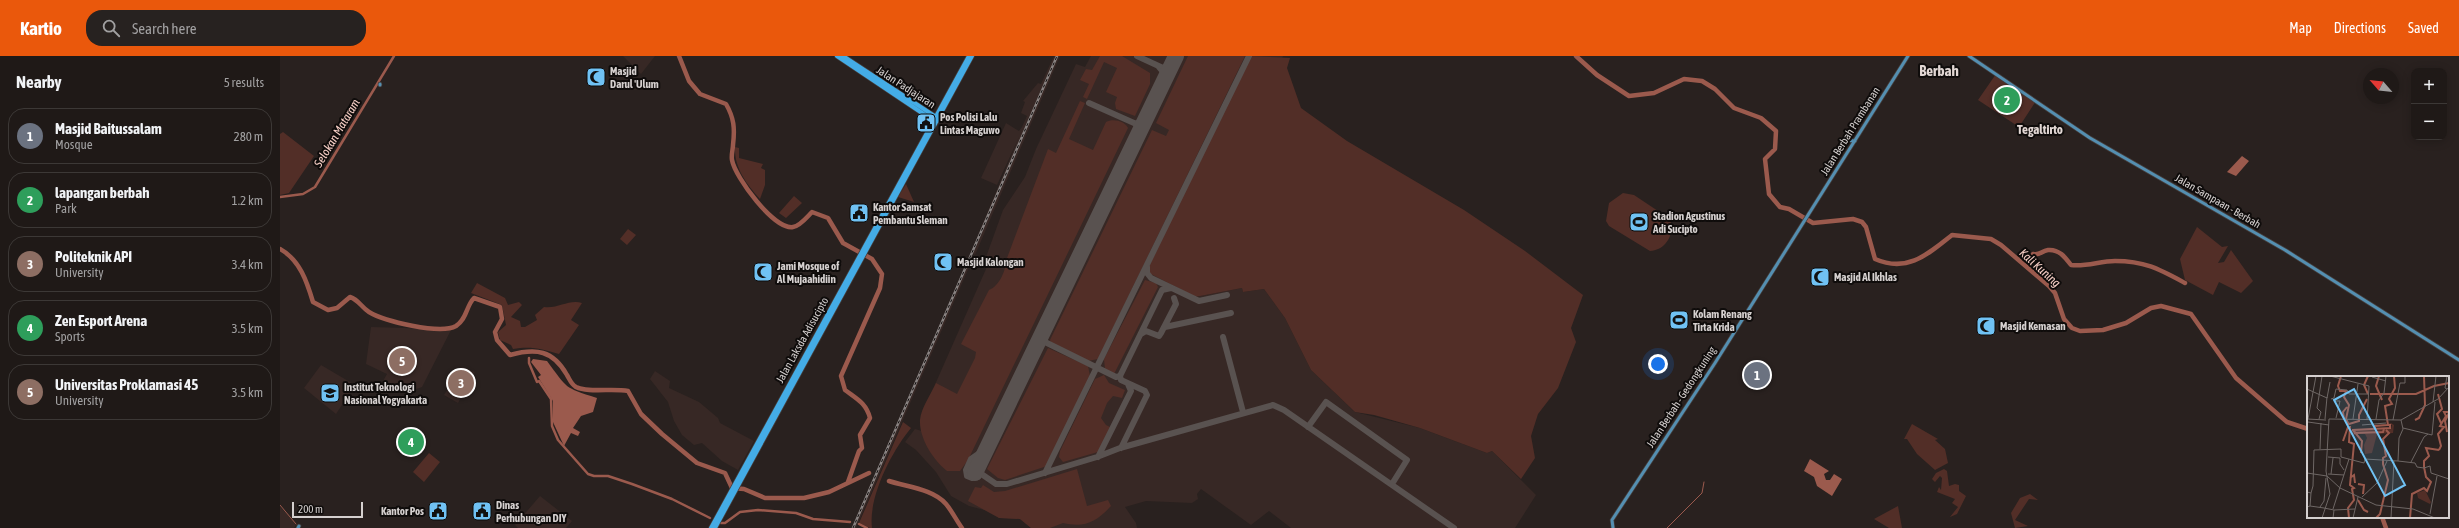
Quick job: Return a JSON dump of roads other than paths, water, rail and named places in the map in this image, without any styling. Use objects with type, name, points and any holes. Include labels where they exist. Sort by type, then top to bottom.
[{"type":"highway","name":"Jalan Padjajaran","points":[[837,56],[936,120]]},
{"type":"highway","points":[[936,120],[941,107],[969,56]]},
{"type":"highway","points":[[936,120],[972,56]]},
{"type":"highway","points":[[929,129],[929,121],[926,113],[934,112],[941,107]]},
{"type":"highway","name":"Jalan Laksda Adisucipto","points":[[714,528],[739,479],[929,129],[936,120]]},
{"type":"highway","name":"Jalan Laksda Adisucipto","points":[[865,247],[936,120]]},
{"type":"highway","name":"Jalan Laksda Adisucipto","points":[[711,528],[731,494]]},
{"type":"main road","name":"Jalan Berbah Prambanan","points":[[1808,215],[1908,56]]},
{"type":"main road","name":"Jalan Sampaan - Berbah","points":[[1969,56],[2084,133],[2285,250],[2459,360]]},
{"type":"main road","points":[[1845,140],[1855,141]]},
{"type":"main road","name":"Jalan Berbah - Gedongkuning","points":[[1613,528],[1612,520],[1808,215]]},
{"type":"waterway","name":"Selokan Mataram","points":[[280,197],[303,194],[315,187],[394,56]]},
{"type":"waterway","points":[[679,56],[689,81],[700,94],[726,104],[731,114],[733,123],[734,133],[732,160],[740,178],[756,201],[766,212],[785,226],[793,227],[801,223],[812,212],[828,218],[843,243],[872,259],[882,274],[880,288],[841,376],[845,390],[863,405],[870,418],[860,435],[862,448],[859,451],[848,482]]},
{"type":"waterway","name":"Kali Kuning","points":[[1576,56],[1597,75],[1629,96],[1654,93],[1684,79],[1702,81],[1715,89],[1734,108],[1761,118],[1776,131],[1775,149],[1765,159],[1769,194],[1780,207],[1789,209],[1813,223],[1853,219],[1862,222],[1866,227],[1875,259],[1886,263],[1907,263],[1925,255],[1952,235],[1991,239],[2001,245],[2049,286],[2055,293],[2064,319],[2072,328],[2080,331],[2103,330],[2126,323],[2151,308],[2161,306],[2191,314],[2236,378],[2287,422],[2307,429]]},
{"type":"waterway","points":[[280,249],[298,265],[305,279],[313,302],[328,310],[337,308],[350,297],[376,316],[412,326],[438,329],[456,326],[460,323],[474,298],[500,307],[502,319],[495,332],[497,340],[510,355],[536,352],[550,356],[562,367],[573,385],[581,389],[628,391],[641,414],[662,434],[697,463],[725,473],[732,488],[744,489],[765,498],[804,498],[829,492],[869,473]]},
{"type":"waterway","points":[[2033,254],[2048,250],[2059,252],[2071,265],[2115,261],[2135,262],[2152,267],[2185,283]]},
{"type":"waterway","points":[[529,358],[529,363],[537,382],[539,381],[551,399],[552,426],[558,440],[588,474],[594,476],[608,476],[632,484],[672,499],[710,518]]},
{"type":"waterway","points":[[889,481],[919,489],[941,499],[962,528]]},
{"type":"waterway","points":[[1667,528],[1702,493],[1704,482]]},
{"type":"waterway","points":[[280,505],[296,524]]},
{"type":"waterway","points":[[721,523],[725,523],[740,512],[758,510],[796,513],[813,519],[850,522]]},
{"type":"waterway","name":"Kali Kuning","points":[[2382,518],[2386,528]]},
{"type":"waterway","points":[[859,524],[867,528]]},
{"type":"railway","points":[[853,528],[1057,56]]},
{"type":"place","name":"Masjid Darul 'Ulum","points":[[596,77]]},
{"type":"place","name":"lapangan berbah","points":[[2007,100]]},
{"type":"place","name":"Pos Polisi Lalu Lintas Maguwo","points":[[926,123]]},
{"type":"place","name":"Kantor Samsat Pembantu Sleman","points":[[859,213]]},
{"type":"place","name":"Stadion Agustinus Adi Sucipto","points":[[1639,222]]},
{"type":"place","name":"Masjid Kalongan","points":[[943,262]]},
{"type":"place","name":"Jami Mosque of Al Mujaahidiin","points":[[763,272]]},
{"type":"place","name":"Masjid Al Ikhlas","points":[[1820,277]]},
{"type":"place","name":"Kolam Renang Tirta Krida","points":[[1679,320]]},
{"type":"place","name":"Masjid Kemasan","points":[[1986,326]]},
{"type":"place","name":"Universitas Proklamasi 45","points":[[402,361]]},
{"type":"place","name":"Masjid Baitussalam","points":[[1757,375]]},
{"type":"place","name":"Politeknik API","points":[[461,383]]},
{"type":"place","name":"Institut Teknologi Nasional Yogyakarta","points":[[330,393]]},
{"type":"place","name":"Zen Esport Arena","points":[[411,442]]},
{"type":"place","name":"Kantor Pos","points":[[438,511]]},
{"type":"place","name":"Dinas Perhubungan DIY","points":[[482,511]]},
{"type":"district","name":"Berbah","points":[[1939,71]]},
{"type":"district","name":"Tegaltirto","points":[[2040,129]]}]
